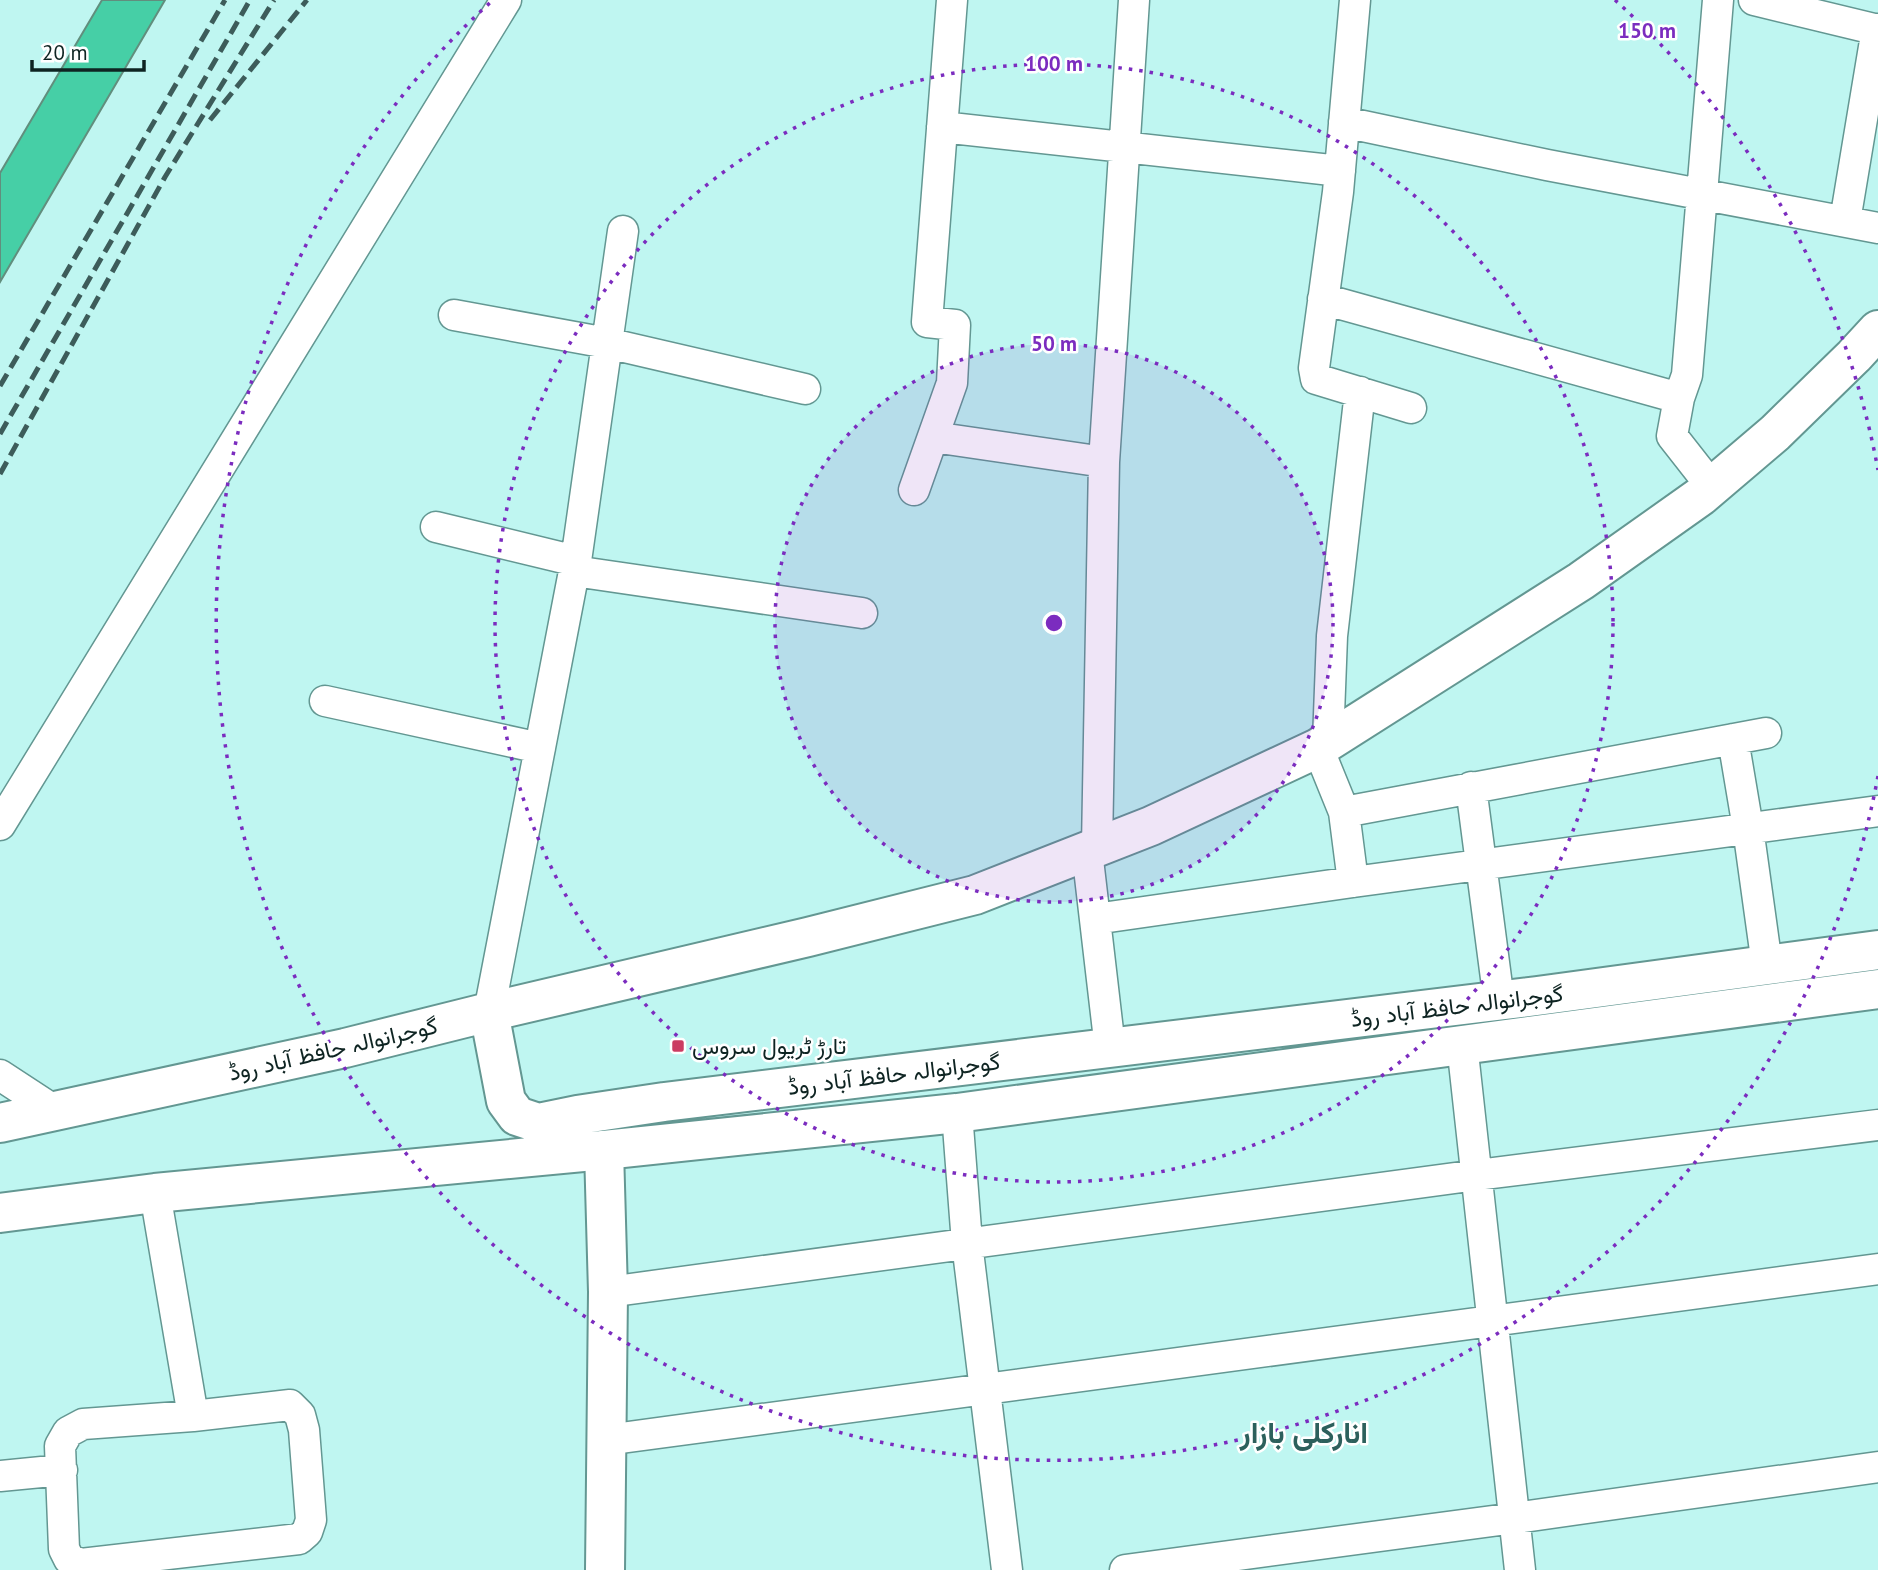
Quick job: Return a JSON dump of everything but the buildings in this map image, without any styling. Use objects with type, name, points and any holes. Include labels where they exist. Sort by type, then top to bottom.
[{"type":"main road","points":[[489,1012],[975,895],[1151,826],[1323,744],[1581,581],[1712,487],[1775,433],[1878,330]]},
{"type":"main road","name":"گوجرانوالہ حافظ آباد روڈ","points":[[0,1123],[345,1048],[489,1012],[506,1101],[517,1116],[538,1123],[664,1101],[1499,1000],[1878,950]]},
{"type":"main road","name":"گوجرانوالہ حافظ آباد روڈ","points":[[0,1213],[155,1193],[957,1113],[1878,989]]},
{"type":"main road","points":[[604,1150],[608,1292],[605,1570]]},
{"type":"street","points":[[0,825],[506,0]]},
{"type":"street","points":[[914,490],[952,383],[955,325],[927,322],[952,0]]},
{"type":"street","points":[[1110,1048],[1095,919],[1092,849],[1104,462],[1135,0]]},
{"type":"street","points":[[1355,0],[1340,171],[1314,368],[1316,379],[1411,408]]},
{"type":"street","points":[[1712,487],[1672,436],[1679,398],[1687,375],[1718,0]]},
{"type":"street","points":[[1754,0],[1877,29],[1845,221]]},
{"type":"street","points":[[1344,122],[1547,165],[1878,228]]},
{"type":"street","points":[[942,127],[1340,171]]},
{"type":"street","points":[[489,1012],[575,566],[623,231]]},
{"type":"street","points":[[1323,299],[1679,398]]},
{"type":"street","points":[[454,316],[607,343],[805,388]]},
{"type":"street","points":[[1353,882],[1344,812],[1323,744],[1332,636],[1360,392]]},
{"type":"street","points":[[933,437],[1104,462]]},
{"type":"street","points":[[436,527],[575,566],[862,613]]},
{"type":"street","points":[[325,701],[540,748]]},
{"type":"street","points":[[1344,812],[1766,733]]},
{"type":"street","points":[[1733,739],[1767,965]]},
{"type":"street","points":[[1471,788],[1499,1000]]},
{"type":"street","points":[[1095,919],[1878,811]]},
{"type":"street","points":[[1462,1044],[1520,1570]]},
{"type":"street","points":[[0,1075],[55,1111]]},
{"type":"street","points":[[957,1113],[967,1243],[1007,1570]]},
{"type":"street","points":[[608,1292],[1477,1175],[1878,1125]]},
{"type":"street","points":[[155,1193],[193,1416]]},
{"type":"street","points":[[606,1440],[1878,1269]]},
{"type":"street","points":[[290,1405],[300,1415],[304,1430],[311,1520],[307,1532],[299,1539],[81,1564],[69,1559],[64,1549],[61,1446],[68,1432],[83,1424],[193,1416],[290,1405]]},
{"type":"street","points":[[1125,1570],[1878,1467]]},
{"type":"street","points":[[0,1476],[62,1470]]},
{"type":"railway","points":[[0,386],[225,0]]},
{"type":"railway","points":[[0,434],[250,0]]},
{"type":"railway","points":[[0,474],[165,177],[274,0]]},
{"type":"railway","points":[[210,120],[307,0]]},
{"type":"place","name":"تارڑ ٹریول سروس","points":[[678,1046]]},
{"type":"district","name":"انارکلی بازار","points":[[1304,1433]]}]
